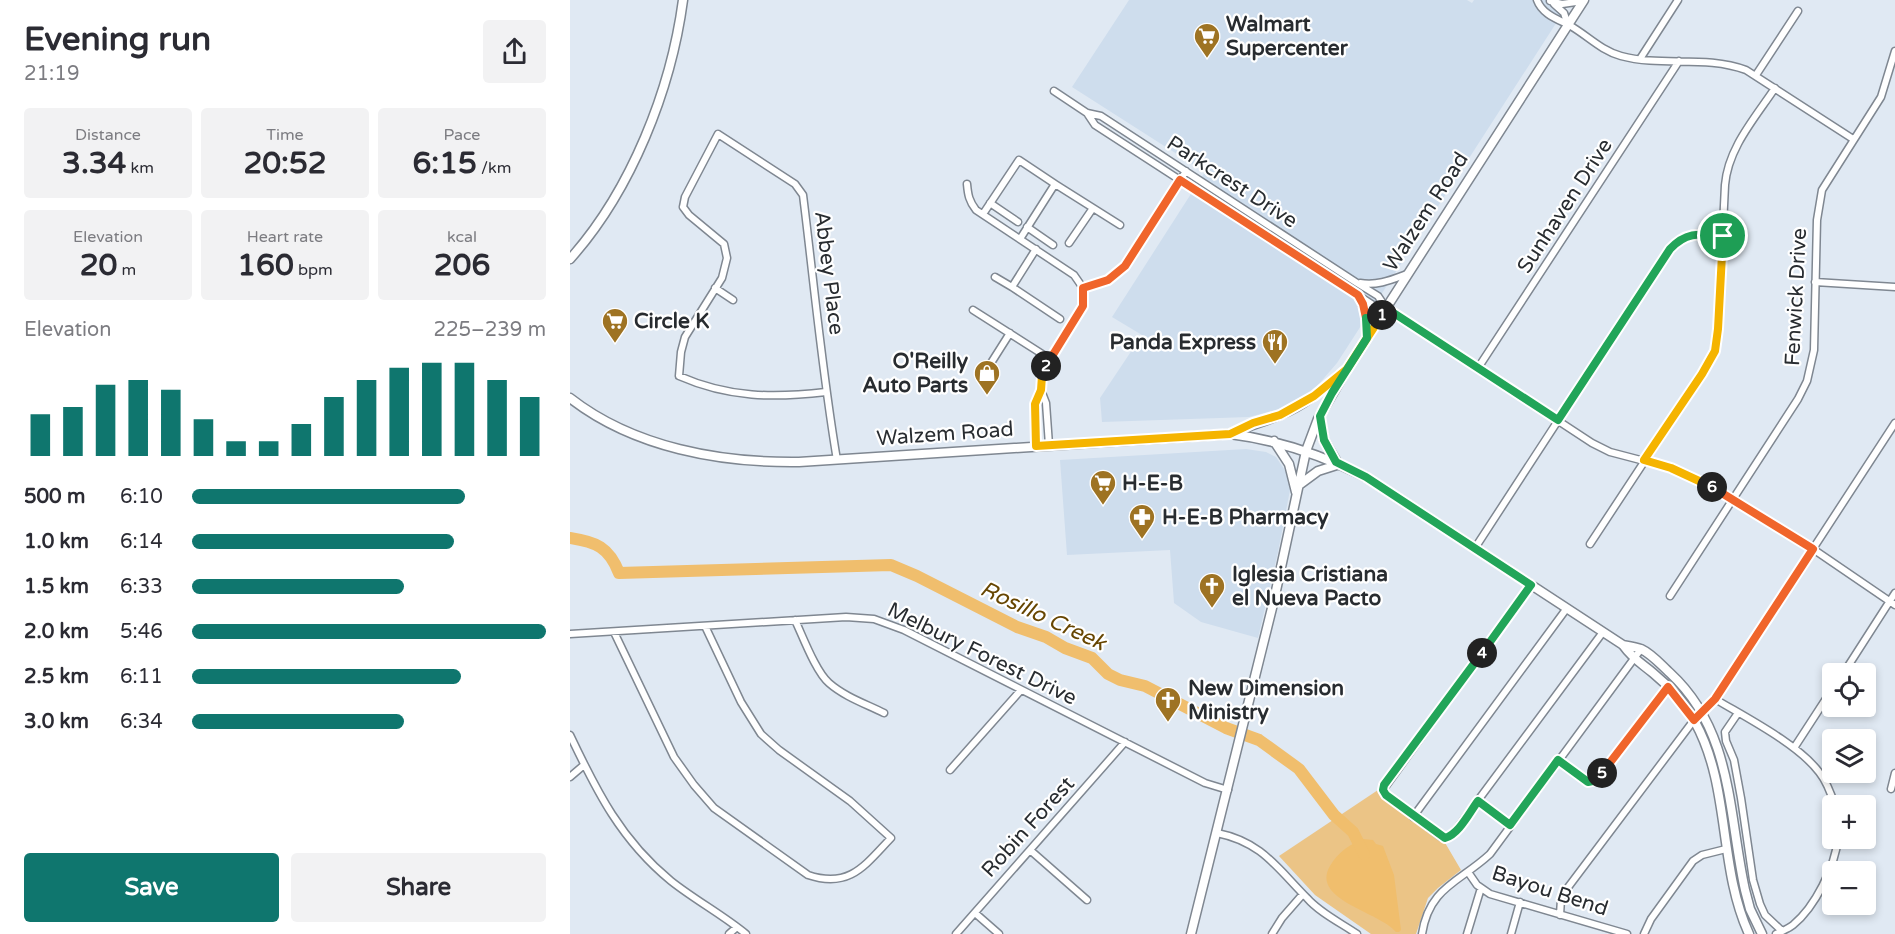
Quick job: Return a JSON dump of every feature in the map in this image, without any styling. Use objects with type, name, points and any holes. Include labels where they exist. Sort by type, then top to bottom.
[{"type":"main road","points":[[570,259],[613,201],[641,143],[668,71],[683,0]]},
{"type":"main road","name":"Walzem Road","points":[[570,398],[594,414],[635,434],[665,445],[733,460],[764,462],[837,460],[1230,434],[1274,441],[1306,451],[1320,416],[1347,369],[1584,0]]},
{"type":"main road","points":[[1230,434],[1299,406],[1347,369]]},
{"type":"main road","points":[[1320,416],[1324,440],[1338,463]]},
{"type":"main road","points":[[1274,441],[1289,464],[1298,490]]},
{"type":"main road","points":[[1191,934],[1280,575],[1306,451],[1366,477],[1475,548],[1623,645],[1634,659],[1668,687],[1694,720],[1705,744],[1713,770],[1734,892],[1749,934]]},
{"type":"main road","points":[[1298,490],[1318,471],[1338,463]]},
{"type":"main road","points":[[1623,645],[1641,649],[1672,675],[1701,712],[1715,740],[1723,764],[1745,890],[1750,909],[1762,934]]},
{"type":"street","points":[[1537,0],[1539,6],[1558,22],[1568,25],[1620,56],[1727,64],[1746,70],[1853,139]]},
{"type":"street","points":[[1550,1],[1562,4],[1584,0]]},
{"type":"street","points":[[1640,59],[1678,0]]},
{"type":"street","points":[[1550,1],[1564,13],[1568,25]]},
{"type":"street","points":[[1756,75],[1798,11]]},
{"type":"street","name":"Fenwick Drive","points":[[1670,596],[1798,399],[1807,381],[1814,350],[1817,220],[1822,190],[1881,97],[1895,51]]},
{"type":"street","name":"Sunhaven Drive","points":[[1478,368],[1679,61]]},
{"type":"street","points":[[1590,544],[1715,351],[1726,176],[1737,144],[1775,88]]},
{"type":"street","name":"Parkcrest Drive","points":[[1054,91],[1088,113],[1101,116],[1378,296],[1386,308]]},
{"type":"street","name":"Parkcrest Drive","points":[[1088,113],[1095,125],[1373,305],[1386,308],[1592,443],[1610,452],[1671,468],[1698,479],[1813,549],[1892,603]]},
{"type":"street","points":[[1095,125],[1101,116]]},
{"type":"street","name":"Abbey Place","points":[[716,288],[722,278],[727,258],[724,244],[679,208],[718,134],[795,184],[803,195],[826,392],[837,460]]},
{"type":"street","points":[[983,214],[1019,160],[1120,225]]},
{"type":"street","points":[[1083,288],[1108,280],[1125,266],[1186,171]]},
{"type":"street","points":[[968,184],[971,204],[1074,274],[1083,288],[1083,306],[1042,376],[1041,390],[1035,404],[1036,446]]},
{"type":"street","points":[[1020,238],[1055,184]]},
{"type":"street","points":[[990,203],[1018,222]]},
{"type":"street","points":[[1069,243],[1093,208]]},
{"type":"street","points":[[1027,227],[1053,245]]},
{"type":"street","points":[[1475,548],[1670,249],[1684,238],[1695,234],[1723,236]]},
{"type":"street","points":[[1012,287],[1036,249]]},
{"type":"street","points":[[1357,283],[1380,284],[1408,274]]},
{"type":"street","points":[[995,277],[1060,319]]},
{"type":"street","points":[[1815,282],[1895,287]]},
{"type":"street","points":[[733,300],[716,288],[685,337],[681,352],[680,376],[697,384],[750,396],[784,397],[826,392]]},
{"type":"street","points":[[1358,295],[1365,312],[1367,338]]},
{"type":"street","points":[[973,310],[1050,359]]},
{"type":"street","points":[[991,363],[1010,333]]},
{"type":"street","points":[[1041,390],[1046,404],[1049,445]]},
{"type":"street","points":[[1560,915],[1563,894],[1694,720],[1715,699],[1895,423]]},
{"type":"street","points":[[1531,585],[1384,785],[1383,790],[1386,795],[1445,838],[1460,826],[1603,632]]},
{"type":"street","points":[[1851,663],[1892,603],[1895,593]]},
{"type":"street","points":[[1413,816],[1567,608]]},
{"type":"street","name":"Melbury Forest Drive","points":[[570,634],[846,617],[880,621],[904,630],[1214,787],[1228,790]]},
{"type":"street","points":[[795,620],[819,669],[829,683],[842,693],[884,713]]},
{"type":"street","points":[[614,632],[682,769],[714,808],[800,871],[825,879],[841,879],[855,874],[891,838],[850,801],[779,750],[762,734],[741,702],[705,626]]},
{"type":"street","points":[[1422,934],[1429,910],[1436,897],[1446,886],[1490,854],[1641,649]]},
{"type":"street","points":[[1558,760],[1588,782],[1597,780],[1668,687]]},
{"type":"street","points":[[950,770],[1021,690]]},
{"type":"street","points":[[1715,699],[1794,748],[1818,770],[1831,795]]},
{"type":"street","points":[[1794,748],[1822,705]]},
{"type":"street","points":[[1738,712],[1725,732],[1726,741],[1734,760],[1740,789],[1753,880],[1760,904],[1779,932],[1799,919],[1825,880],[1836,849]]},
{"type":"street","points":[[570,735],[618,825],[651,863],[680,888],[746,934]]},
{"type":"street","name":"Robin Forest","points":[[956,934],[1125,742]]},
{"type":"street","points":[[570,777],[584,765]]},
{"type":"street","points":[[1891,789],[1895,773]]},
{"type":"street","points":[[1478,801],[1510,825]]},
{"type":"street","points":[[1217,833],[1230,836],[1261,852],[1318,907],[1357,934]]},
{"type":"street","points":[[1644,934],[1651,919],[1693,861],[1702,855],[1726,849]]},
{"type":"street","points":[[1030,850],[1087,900]]},
{"type":"street","name":"Bayou Bend","points":[[1468,872],[1480,888],[1490,894],[1627,934]]},
{"type":"street","points":[[1467,934],[1480,888]]},
{"type":"street","points":[[1272,934],[1282,918],[1303,894]]},
{"type":"street","points":[[1510,934],[1520,902]]},
{"type":"street","points":[[975,912],[999,934]]},
{"type":"street","points":[[1598,934],[1600,926]]},
{"type":"street","points":[[729,934],[737,927]]},
{"type":"shaded area","points":[[1129,0],[1467,0],[1472,3],[1474,0],[1571,0],[1337,363],[1312,392],[1283,408],[1249,417],[1102,422],[1100,398],[1142,335],[1112,317],[1205,172],[1072,87]]},
{"type":"shaded area","points":[[1246,449],[1266,452],[1276,457],[1291,485],[1258,638],[1201,622],[1174,603],[1170,550],[1067,555],[1060,460]]},
{"type":"shaded area","points":[[1378,790],[1382,798],[1444,841],[1461,870],[1428,898],[1416,934],[1371,934],[1315,895],[1279,856]]},
{"type":"shaded area","points":[[1363,839],[1373,840],[1376,844],[1383,846],[1394,875],[1401,930],[1399,932],[1338,897],[1330,888],[1326,878],[1333,861],[1344,850]]},
{"type":"waterway","name":"Rosillo Creek","points":[[570,538],[600,547],[611,557],[619,573],[891,565],[1017,627],[1046,637],[1065,648],[1092,658],[1108,674],[1120,680],[1145,686],[1226,728],[1259,740],[1299,769],[1334,815],[1353,832],[1364,854]]},
{"type":"place","name":"Walmart Supercenter","points":[[1207,59]]},
{"type":"place","name":"Circle K","points":[[615,344]]},
{"type":"place","name":"Panda Express","points":[[1275,365]]},
{"type":"place","name":"O'Reilly Auto Parts","points":[[987,396]]},
{"type":"place","name":"H-E-B","points":[[1103,506]]},
{"type":"place","name":"H-E-B Pharmacy","points":[[1142,540]]},
{"type":"place","name":"Iglesia Cristiana el Nueva Pacto","points":[[1212,609]]},
{"type":"place","name":"New Dimension Ministry","points":[[1168,723]]},
{"type":"route","points":[[1723,236],[1695,234],[1677,242],[1670,249],[1558,420],[1386,308],[1380,317],[1353,359],[1347,369],[1314,396],[1280,415],[1253,423],[1230,434],[1036,446],[1035,404],[1041,390],[1042,376],[1083,306],[1083,288],[1099,284],[1118,274],[1180,180],[1358,295],[1365,312],[1367,338],[1320,416],[1324,440],[1336,462],[1366,477],[1531,585],[1384,785],[1383,790],[1386,795],[1441,837],[1449,837],[1478,801],[1510,825],[1558,760],[1588,782],[1597,780],[1668,687],[1694,720],[1715,699],[1813,549],[1706,483],[1671,468],[1644,460],[1715,351],[1723,236]]}]
